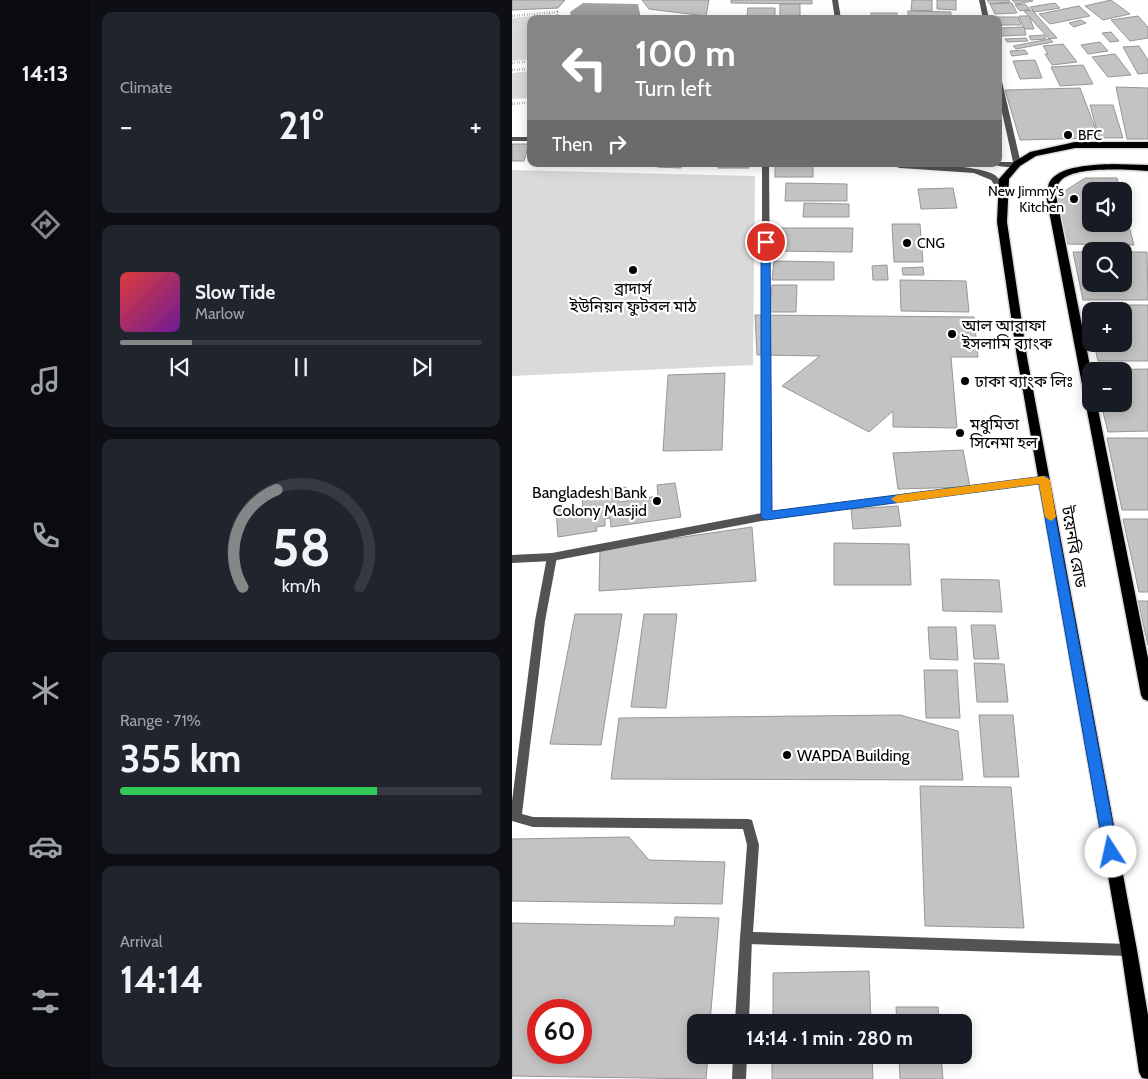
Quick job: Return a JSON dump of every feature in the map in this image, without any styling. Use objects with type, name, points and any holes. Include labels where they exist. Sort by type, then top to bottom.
[{"type":"main road","name":"টয়েনবি রোড","points":[[1148,145],[1061,147],[1033,154],[1017,164],[1004,179],[1003,191],[1004,232],[1022,357],[1129,950],[1148,1072]]},
{"type":"main road","points":[[1083,362],[1051,194],[1054,183],[1065,175],[1084,169],[1107,166],[1148,168]]},
{"type":"main road","points":[[1093,412],[1148,694]]},
{"type":"street","points":[[835,0],[837,15]]},
{"type":"street","points":[[982,0],[985,15]]},
{"type":"street","points":[[1002,95],[1017,164],[1002,164]]},
{"type":"street","points":[[512,139],[527,139]]},
{"type":"street","points":[[765,167],[766,516]]},
{"type":"street","points":[[901,167],[976,171],[994,178],[1003,191]]},
{"type":"street","points":[[512,559],[552,557],[766,516],[1044,480]]},
{"type":"street","points":[[552,557],[540,621],[516,817],[533,822],[748,824],[753,844],[742,1014]]},
{"type":"street","points":[[746,938],[1129,950]]},
{"type":"street","points":[[739,1079],[740,1064]]},
{"type":"path","points":[[512,16],[557,12],[557,15]]},
{"type":"path","points":[[512,63],[527,61]]},
{"type":"path","points":[[512,70],[527,69]]},
{"type":"path","points":[[512,104],[527,102]]},
{"type":"shaded area","points":[[583,3],[638,4],[640,15],[571,15],[570,12]]},
{"type":"shaded area","points":[[527,16],[527,59],[512,61],[512,18]]},
{"type":"shaded area","points":[[527,71],[527,98],[512,99],[512,73]]},
{"type":"shaded area","name":"ব্রাদার্স ইউনিয়ন ফুটবল মাঠ","points":[[512,170],[755,176],[753,365],[512,376]]},
{"type":"building","points":[[512,0],[565,0],[558,8],[512,10]]},
{"type":"building","points":[[642,0],[709,0],[706,15],[649,9]]},
{"type":"building","points":[[731,0],[812,0],[812,4],[731,3]]},
{"type":"building","points":[[912,0],[932,0],[932,11],[911,10]]},
{"type":"building","points":[[937,0],[956,0],[956,10],[937,9]]},
{"type":"building","points":[[987,0],[1009,0],[1010,2],[990,4]]},
{"type":"building","points":[[1012,0],[1032,0],[1033,1],[1016,4]]},
{"type":"building","points":[[1111,0],[1130,14],[1103,20],[1085,6]]},
{"type":"building","points":[[1012,3],[1017,13],[995,14],[990,4]]},
{"type":"building","points":[[1055,3],[1060,8],[1035,12],[1030,7]]},
{"type":"building","points":[[780,4],[800,4],[800,15],[780,15]]},
{"type":"building","points":[[1025,4],[1030,9],[1020,11],[1015,5]]},
{"type":"building","points":[[1079,6],[1090,16],[1050,24],[1039,14]]},
{"type":"building","points":[[748,8],[775,8],[775,15],[747,15]]},
{"type":"building","points":[[1032,10],[1057,38],[1049,39],[1024,11]]},
{"type":"building","points":[[908,11],[951,12],[951,15],[908,15]]},
{"type":"building","points":[[871,13],[897,13],[897,15],[871,15]]},
{"type":"building","points":[[1019,16],[1029,16],[1034,29],[1024,29]]},
{"type":"building","points":[[1138,16],[1148,27],[1148,38],[1130,41],[1111,20]]},
{"type":"building","points":[[1002,17],[1018,17],[1021,25],[1002,25]]},
{"type":"building","points":[[1081,20],[1086,23],[1074,27],[1069,23]]},
{"type":"building","points":[[1024,27],[1026,35],[1002,36],[1002,28]]},
{"type":"building","points":[[1111,32],[1119,41],[1110,42],[1102,33]]},
{"type":"building","points":[[1044,35],[1046,39],[1031,40],[1029,36]]},
{"type":"building","points":[[1026,38],[1028,41],[1007,42],[1005,39]]},
{"type":"building","points":[[1050,39],[1053,42],[1016,49],[1013,46]]},
{"type":"building","points":[[1100,42],[1108,51],[1088,54],[1081,45]]},
{"type":"building","points":[[1063,44],[1077,62],[1052,65],[1045,54],[1048,54],[1043,46]]},
{"type":"building","points":[[1139,46],[1148,60],[1148,73],[1138,74],[1123,47]]},
{"type":"building","points":[[1025,50],[1028,54],[1012,56],[1010,51]]},
{"type":"building","points":[[1115,54],[1131,75],[1108,77],[1092,57]]},
{"type":"building","points":[[1035,60],[1042,78],[1020,79],[1013,61]]},
{"type":"building","points":[[1083,65],[1093,84],[1060,86],[1051,67]]},
{"type":"building","points":[[1116,87],[1148,88],[1148,139],[1127,139]]},
{"type":"building","points":[[1080,88],[1099,138],[1020,140],[1005,90]]},
{"type":"building","points":[[1090,105],[1113,105],[1123,138],[1099,138]]},
{"type":"building","points":[[512,144],[527,144],[524,161],[512,161]]},
{"type":"building","points":[[718,167],[749,167],[749,168]]},
{"type":"building","points":[[775,167],[813,167],[813,177],[775,177]]},
{"type":"building","points":[[1085,178],[1117,178],[1118,182],[1082,182],[1082,232],[1131,232],[1134,245],[1132,245],[1132,242],[1064,244],[1057,196]]},
{"type":"building","points":[[786,183],[847,184],[847,201],[785,201]]},
{"type":"building","points":[[953,188],[957,208],[921,209],[918,189]]},
{"type":"building","points":[[804,203],[849,204],[849,217],[803,217]]},
{"type":"building","name":"CNG","points":[[892,224],[920,224],[923,262],[894,262]]},
{"type":"building","points":[[773,228],[853,228],[852,252],[771,251]]},
{"type":"building","points":[[1073,252],[1082,252],[1082,292],[1132,292],[1132,252],[1147,252],[1148,300],[1083,300]]},
{"type":"building","points":[[774,261],[834,262],[834,280],[772,280]]},
{"type":"building","points":[[887,265],[888,280],[873,280],[872,266]]},
{"type":"building","points":[[923,267],[924,275],[903,275],[902,268]]},
{"type":"building","points":[[900,280],[966,281],[969,312],[901,311]]},
{"type":"building","points":[[772,285],[797,285],[796,312],[770,312]]},
{"type":"building","points":[[1132,305],[1148,305],[1148,361],[1098,361],[1096,352],[1132,352]]},
{"type":"building","points":[[755,315],[974,317],[978,357],[951,357],[957,428],[893,427],[893,411],[869,432],[782,386],[820,356],[757,355]]},
{"type":"building","points":[[1132,369],[1148,369],[1148,431],[1108,432],[1103,412],[1132,412]]},
{"type":"building","points":[[725,373],[722,450],[663,451],[668,375]]},
{"type":"building","points":[[1107,438],[1148,438],[1148,510],[1122,510]]},
{"type":"building","points":[[963,450],[970,487],[898,489],[893,453]]},
{"type":"building","name":"Bangladesh Bank Colony Masjid","points":[[675,483],[681,517],[611,527],[610,518],[605,519],[605,526],[596,527],[597,531],[558,537],[556,510],[583,506],[581,493],[626,487],[627,496],[618,497],[619,502],[658,496],[657,485]]},
{"type":"building","points":[[898,506],[901,526],[853,529],[851,509]]},
{"type":"building","points":[[1123,519],[1148,519],[1148,592],[1139,592]]},
{"type":"building","points":[[752,527],[756,581],[599,591],[600,549]]},
{"type":"building","points":[[834,543],[909,544],[911,585],[834,585]]},
{"type":"building","points":[[941,579],[999,580],[1002,612],[943,611]]},
{"type":"building","points":[[1138,601],[1148,601],[1148,645]]},
{"type":"building","points":[[575,614],[622,614],[601,745],[550,744]]},
{"type":"building","points":[[644,614],[677,614],[666,708],[631,707]]},
{"type":"building","points":[[971,625],[995,625],[999,659],[974,659]]},
{"type":"building","points":[[928,627],[956,627],[958,660],[930,659]]},
{"type":"building","points":[[974,663],[1004,664],[1008,702],[977,702]]},
{"type":"building","points":[[924,670],[957,670],[960,718],[926,718]]},
{"type":"building","name":"WAPDA Building","points":[[900,715],[958,731],[963,780],[611,779],[619,718]]},
{"type":"building","points":[[979,715],[1013,715],[1019,777],[984,777]]},
{"type":"building","points":[[920,786],[1011,787],[1024,928],[925,926]]},
{"type":"building","points":[[629,837],[649,860],[725,862],[722,904],[512,901],[512,839]]},
{"type":"building","points":[[675,917],[719,918],[711,1014],[687,1014],[687,1064],[707,1064],[706,1079],[512,1076],[512,923],[674,926]]},
{"type":"building","points":[[869,971],[871,1014],[773,1014],[773,973]]},
{"type":"building","points":[[896,1007],[938,1007],[938,1014],[896,1014]]},
{"type":"building","points":[[772,1064],[872,1064],[873,1079],[772,1079]]},
{"type":"building","points":[[899,1064],[942,1064],[943,1079],[900,1079]]},
{"type":"slow traffic","points":[[897,499],[1044,480],[1051,517]]},
{"type":"place","name":"BFC","points":[[1068,135]]},
{"type":"place","name":"New Jimmy's Kitchen","points":[[1074,199]]},
{"type":"place","name":"CNG","points":[[907,243]]},
{"type":"place","name":"ব্রাদার্স ইউনিয়ন ফুটবল মাঠ","points":[[633,270]]},
{"type":"place","name":"আল আরাফা ইসলামি ব্যাংক","points":[[952,334]]},
{"type":"place","name":"ঢাকা ব্যাংক লিঃ","points":[[965,381]]},
{"type":"place","name":"মধুমিতা সিনেমা হল","points":[[960,433]]},
{"type":"place","name":"Bangladesh Bank Colony Masjid","points":[[657,501]]},
{"type":"place","name":"WAPDA Building","points":[[787,755]]},
{"type":"route","points":[[766,242],[766,516],[1044,480],[1111,852]]}]
